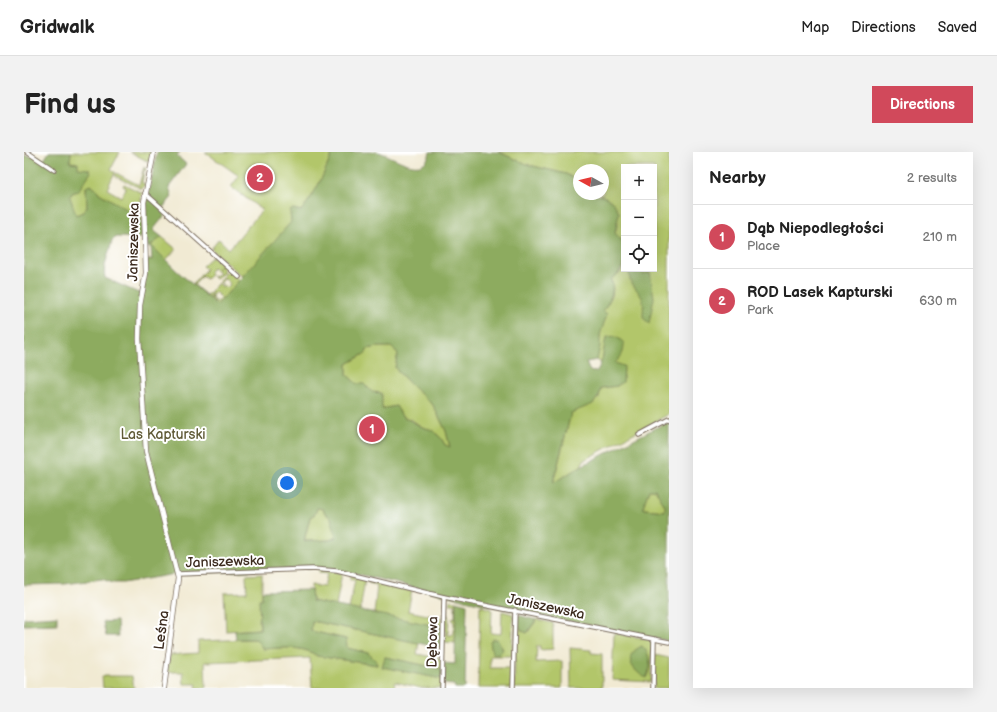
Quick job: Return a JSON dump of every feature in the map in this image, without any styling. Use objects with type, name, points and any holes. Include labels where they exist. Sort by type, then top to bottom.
[{"type":"street","points":[[28,152],[54,170]]},
{"type":"street","name":"Janiszewska","points":[[154,152],[145,193],[143,223],[146,273],[140,305],[139,323],[144,438],[147,459],[178,574],[327,570],[444,597],[669,642]]},
{"type":"street","points":[[145,193],[239,276]]},
{"type":"street","points":[[639,435],[669,419]]},
{"type":"street","name":"Leśna","points":[[164,688],[178,586],[178,574]]},
{"type":"street","name":"Dębowa","points":[[442,688],[444,597]]},
{"type":"street","points":[[513,688],[515,610]]},
{"type":"street","points":[[653,688],[654,639]]},
{"type":"green space","name":"Las Kapturski","points":[[49,152],[71,152],[70,162],[78,163],[78,168],[89,169],[91,172],[78,191],[72,193],[70,197],[76,215],[83,212],[87,207],[86,187],[90,185],[95,187],[99,193],[142,218],[142,238],[117,237],[112,240],[104,273],[105,278],[143,295],[147,260],[152,260],[151,247],[147,247],[146,206],[157,152],[180,152],[177,156],[186,164],[169,187],[172,197],[161,210],[165,215],[153,230],[162,237],[151,245],[177,271],[217,305],[291,222],[290,211],[293,209],[301,211],[319,183],[333,152],[377,152],[407,164],[421,165],[427,160],[430,152],[498,152],[529,165],[566,174],[573,178],[573,200],[609,200],[612,202],[619,213],[615,233],[621,240],[621,269],[616,276],[611,279],[612,292],[603,311],[607,314],[600,335],[600,346],[597,360],[586,362],[589,370],[592,372],[597,371],[600,366],[606,338],[611,336],[618,338],[624,343],[624,349],[615,363],[624,366],[623,382],[617,386],[601,388],[599,396],[593,404],[571,413],[553,483],[581,466],[669,421],[669,641],[495,607],[350,572],[313,568],[175,574],[123,583],[113,583],[102,579],[65,584],[24,585],[24,155],[29,157],[34,155],[44,160]],"holes":[[[391,347],[398,353],[395,368],[433,405],[446,431],[450,447],[445,445],[441,438],[432,430],[422,427],[402,416],[396,406],[382,409],[382,393],[372,392],[364,384],[357,384],[347,375],[347,364],[366,353],[367,349]],[[649,489],[655,489],[665,506],[665,511],[644,509],[643,507]],[[317,508],[323,509],[331,518],[336,537],[330,540],[304,541],[310,517],[315,514]]]},
{"type":"green space","points":[[71,152],[120,152],[111,169],[115,172],[107,189],[121,197],[126,188],[123,186],[124,184],[142,193],[140,207],[143,206],[142,211],[135,215],[99,193],[95,187],[86,187],[87,207],[83,212],[76,215],[70,197],[72,193],[78,191],[89,169],[81,170],[70,162]]},
{"type":"green space","points":[[130,152],[152,152],[149,162]]},
{"type":"green space","points":[[205,152],[333,152],[319,183],[301,211],[293,209],[290,215],[292,222],[244,276],[240,275],[211,249],[219,239],[229,249],[262,210],[231,187],[239,176]]},
{"type":"green space","points":[[498,152],[669,152],[669,414],[584,460],[581,466],[553,484],[571,413],[599,398],[601,388],[617,386],[623,376],[624,370],[614,363],[601,363],[597,360],[603,311],[612,296],[613,289],[611,279],[621,272],[657,272],[657,164],[621,164],[621,240],[615,233],[618,222],[607,200],[609,200],[609,164],[573,164],[573,178],[566,174],[529,165]]},
{"type":"green space","points":[[144,167],[147,170],[144,170],[142,183],[145,184],[142,189],[115,176],[116,173],[139,185]]},
{"type":"green space","points":[[162,237],[176,249],[166,260],[151,245]]},
{"type":"green space","points":[[213,256],[222,264],[217,269],[223,264],[223,273],[216,279],[212,276],[215,277],[219,273],[213,268],[209,272],[211,275],[206,279],[202,276],[194,285],[193,284],[206,269],[202,266]]},
{"type":"green space","points":[[228,270],[240,280],[217,305],[197,288],[206,295],[210,292],[210,297],[217,302],[221,298],[215,292],[212,296],[213,299],[211,297],[211,291],[218,283],[223,288],[224,285],[227,288],[230,284],[225,278],[221,282],[222,285],[219,281]]},
{"type":"green space","points":[[629,272],[641,272],[643,274],[650,272],[654,298],[649,323],[643,318],[643,301],[632,283]]},
{"type":"green space","points":[[391,347],[398,353],[395,368],[433,405],[446,431],[450,448],[445,445],[441,438],[432,430],[422,427],[412,420],[402,416],[396,406],[381,409],[369,388],[357,384],[347,375],[347,364],[366,353],[367,349]]},
{"type":"green space","points":[[649,489],[655,489],[665,506],[665,511],[644,509],[643,507]]},
{"type":"green space","points":[[317,508],[323,509],[325,513],[331,517],[337,537],[330,540],[304,541],[310,517],[315,514]]},
{"type":"green space","points":[[319,570],[342,573],[336,606],[312,601],[311,585],[324,587],[327,574],[318,573]]},
{"type":"green space","points":[[262,574],[262,599],[259,621],[260,629],[226,631],[224,593],[247,592],[246,575]]},
{"type":"green space","points":[[351,575],[365,580],[360,611],[349,609],[355,580],[350,579]]},
{"type":"green space","points":[[368,581],[412,590],[408,611],[442,618],[442,627],[374,615],[377,585],[368,583]]},
{"type":"green space","points":[[311,590],[312,601],[442,627],[442,648],[312,621],[311,631],[346,639],[347,648],[368,653],[376,661],[377,665],[317,656],[311,652],[298,649],[263,649],[256,639],[236,639],[235,631],[260,629],[259,599],[262,599],[262,591]]},
{"type":"green space","points":[[450,600],[456,601],[455,643],[445,642],[446,608],[449,620],[448,635],[452,635],[454,624],[452,618],[455,617],[455,604],[450,604]]},
{"type":"green space","points":[[456,601],[467,604],[465,688],[455,688],[454,685],[444,684],[444,663],[455,664]]},
{"type":"green space","points":[[480,606],[492,609],[491,633],[501,634],[502,611],[513,614],[512,656],[490,656],[490,668],[512,668],[511,688],[478,688]]},
{"type":"green space","points":[[518,615],[536,620],[527,633],[522,630],[518,624],[515,617]]},
{"type":"green space","points":[[57,616],[57,624],[24,625],[24,618]]},
{"type":"green space","points":[[535,619],[553,623],[553,649],[540,650],[540,646],[537,646],[536,662],[562,661],[562,688],[514,688],[516,622],[521,630],[527,633],[536,621]]},
{"type":"green space","points":[[117,621],[118,636],[106,636],[103,622]]},
{"type":"green space","points":[[312,621],[419,643],[417,654],[442,659],[442,669],[385,657],[383,667],[442,679],[441,688],[421,688],[395,682],[394,688],[312,688],[310,658],[205,662],[206,688],[196,688],[197,684],[184,684],[183,672],[167,672],[170,655],[198,653],[198,641],[257,639],[263,649],[298,649],[311,652],[317,656],[377,665],[376,661],[368,653],[347,648],[346,639],[311,631]]},
{"type":"green space","points":[[614,633],[652,640],[651,682],[612,680]]},
{"type":"green space","points":[[493,639],[497,639],[503,649],[499,655],[492,653],[490,642]]},
{"type":"green space","points":[[642,646],[645,649],[650,661],[646,678],[636,671],[631,662],[632,654]]},
{"type":"green space","points":[[570,648],[591,650],[591,653],[602,654],[602,688],[571,688]]},
{"type":"green space","points":[[655,655],[669,658],[669,688],[654,688]]},
{"type":"green space","points":[[385,657],[442,669],[442,679],[382,667]]},
{"type":"green space","points":[[102,676],[132,676],[134,688],[103,688]]},
{"type":"place","name":"ROD Lasek Kapturski","points":[[260,178]]},
{"type":"place","name":"Dąb Niepodległości","points":[[372,429]]}]
